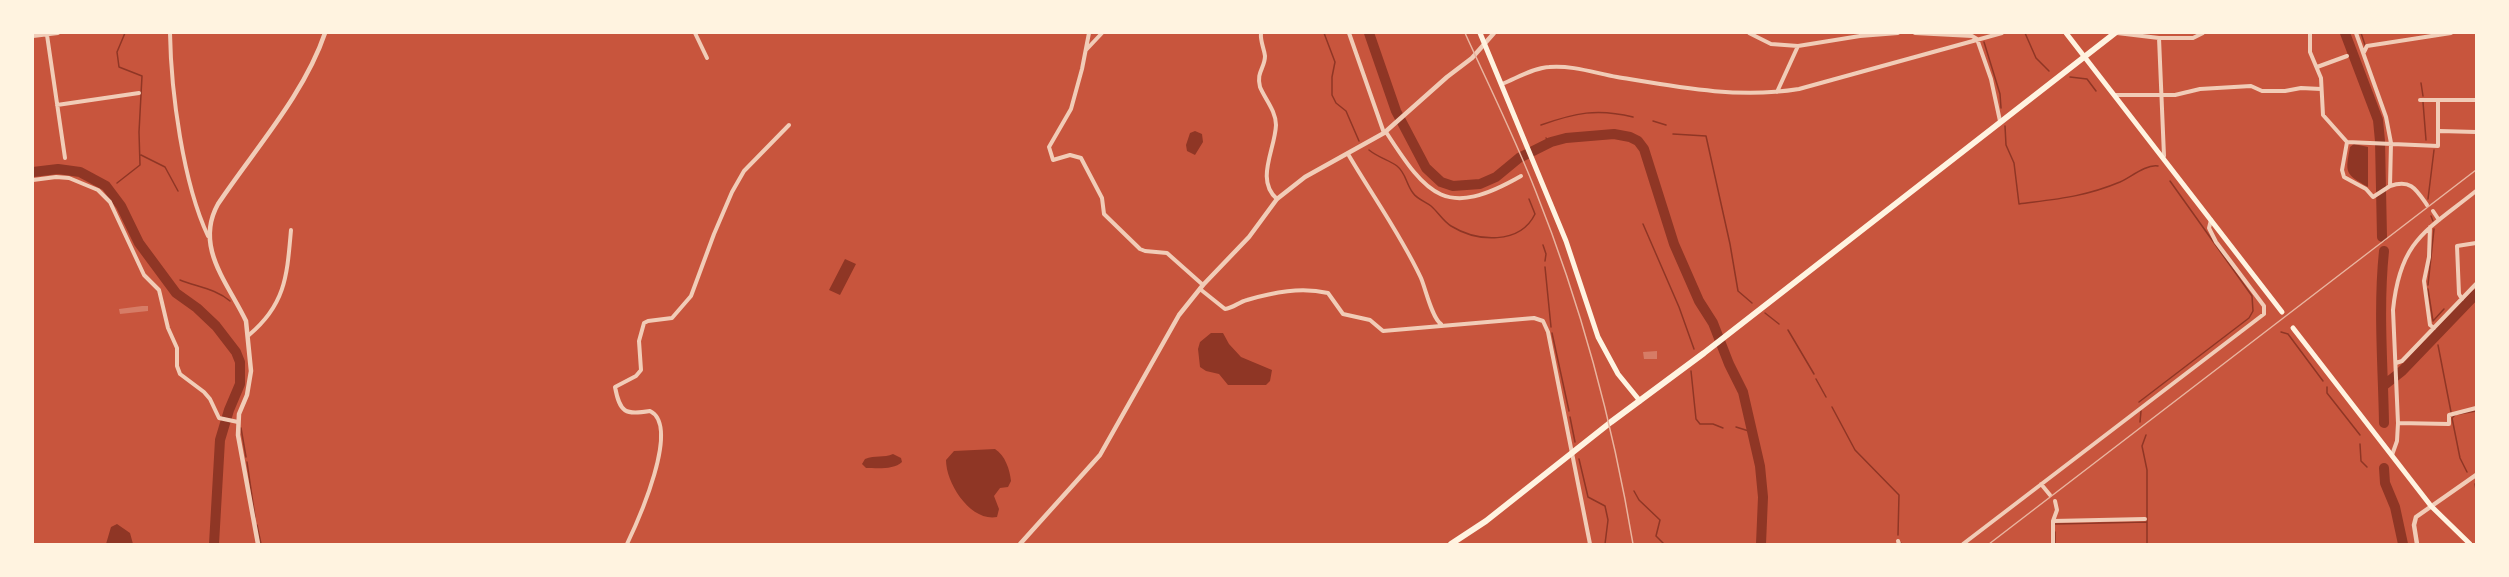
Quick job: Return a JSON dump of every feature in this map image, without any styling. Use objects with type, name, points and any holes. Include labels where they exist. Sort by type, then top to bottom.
[{"type":"highway","points":[[1451,544],[1486,521],[2116,33]]},
{"type":"main road","points":[[1480,33],[1566,241],[1588,313],[1602,346],[1618,374],[1640,401]]},
{"type":"main road","points":[[2066,33],[2282,312]]},
{"type":"main road","points":[[2293,328],[2431,506],[2470,544]]},
{"type":"street","points":[[33,36],[58,33]]},
{"type":"street","points":[[170,33],[171,67],[189,182],[199,218],[208,236]]},
{"type":"street","points":[[258,544],[236,422],[250,385],[249,335],[246,321],[209,248],[209,223],[218,204],[296,92],[313,63],[325,33]]},
{"type":"street","points":[[695,33],[707,58]]},
{"type":"street","points":[[1089,33],[1071,109],[1049,147],[1050,156],[1053,160],[1070,155],[1081,158],[1102,198],[1104,214],[1140,249],[1167,253],[1225,309],[1252,299],[1287,291],[1312,290],[1328,293],[1343,314],[1370,320],[1383,331],[1442,324],[1534,318],[1543,321],[1548,332],[1590,544]]},
{"type":"street","points":[[1086,50],[1102,33]]},
{"type":"street","points":[[1261,33],[1265,56],[1258,70],[1260,85],[1276,124],[1266,183],[1269,192],[1277,199]]},
{"type":"street","points":[[1349,33],[1385,133],[1411,171],[1433,192],[1465,199],[1501,188],[1521,176]]},
{"type":"street","points":[[1020,544],[1100,455],[1179,315],[1201,287],[1249,237],[1277,199],[1305,177],[1385,133],[1485,46],[1494,33]]},
{"type":"street","points":[[1749,33],[1771,44],[1798,46],[1860,36],[1898,33]]},
{"type":"street","points":[[1915,33],[1972,36],[1977,39],[1991,78],[2000,121]]},
{"type":"street","points":[[1502,84],[1536,70],[1563,67],[1690,88],[1755,94],[1776,92],[1799,88],[2002,33]]},
{"type":"street","points":[[2116,33],[2159,38],[2193,38],[2203,33]]},
{"type":"street","points":[[2310,33],[2310,52],[2321,78],[2323,115],[2347,142],[2438,146],[2439,100]]},
{"type":"street","points":[[2356,33],[2386,117],[2391,186]]},
{"type":"street","points":[[2364,53],[2367,46],[2451,33]]},
{"type":"street","points":[[47,35],[64,158]]},
{"type":"street","points":[[2159,38],[2163,156]]},
{"type":"street","points":[[1776,92],[1798,46]]},
{"type":"street","points":[[2317,67],[2347,56]]},
{"type":"street","points":[[2115,94],[2175,95],[2200,89],[2251,86],[2262,91],[2321,89]]},
{"type":"street","points":[[57,105],[139,93]]},
{"type":"street","points":[[2421,100],[2476,100]]},
{"type":"street","points":[[627,544],[640,517],[657,464],[661,425],[658,418],[650,411],[637,415],[622,409],[618,403],[615,387],[636,376],[641,370],[639,341],[644,323],[672,318],[691,296],[732,192],[744,171],[789,125]]},
{"type":"street","points":[[2440,131],[2476,132]]},
{"type":"street","points":[[2347,142],[2342,170],[2344,177],[2366,189],[2373,197],[2400,182],[2413,186],[2427,205]]},
{"type":"street","points":[[1348,154],[1417,270],[1428,293],[1436,319],[1442,324]]},
{"type":"street","points":[[33,180],[69,178],[98,190],[110,202],[144,275],[159,290],[168,328],[177,348],[177,366],[180,374],[204,392],[219,418],[236,422]]},
{"type":"street","points":[[2392,455],[2397,441],[2393,310],[2404,261],[2415,240],[2476,191]]},
{"type":"street","points":[[2433,211],[2439,220]]},
{"type":"street","points":[[1963,544],[2264,314],[2264,306],[2216,242],[2209,228],[2211,219]]},
{"type":"street","points":[[2430,227],[2429,257],[2424,281],[2430,325],[2434,328]]},
{"type":"street","points":[[249,335],[273,310],[285,285],[291,230]]},
{"type":"street","points":[[2462,299],[2459,294],[2457,246],[2476,243]]},
{"type":"street","points":[[2396,363],[2402,361],[2476,284]]},
{"type":"street","points":[[2397,423],[2449,424],[2449,415],[2476,408]]},
{"type":"street","points":[[2417,544],[2416,517],[2475,477]]},
{"type":"street","points":[[2041,484],[2050,495]]},
{"type":"street","points":[[2053,544],[2053,521],[2057,510],[2055,501]]},
{"type":"street","points":[[2053,521],[2145,519]]},
{"type":"shaded area","points":[[1195,131],[1202,134],[1203,142],[1195,155],[1187,151],[1186,145],[1190,133]]},
{"type":"shaded area","points":[[2354,144],[2368,147],[2368,187],[2348,172],[2350,147]]},
{"type":"shaded area","points":[[845,259],[856,264],[840,295],[829,290]]},
{"type":"shaded area","points":[[1211,333],[1223,333],[1241,357],[1272,370],[1270,381],[1266,385],[1228,385],[1219,374],[1200,367],[1198,349],[1200,342]]},
{"type":"shaded area","points":[[995,449],[1006,463],[1011,481],[1008,487],[1000,488],[994,496],[999,509],[997,517],[987,517],[969,507],[955,490],[947,470],[946,460],[954,451]]},
{"type":"shaded area","points":[[893,454],[901,458],[902,462],[899,465],[866,468],[862,464],[865,459]]},
{"type":"shaded area","points":[[117,524],[130,533],[133,544],[106,544],[111,527]]},
{"type":"building","points":[[148,306],[148,311],[120,314],[119,309]]},
{"type":"building","points":[[1657,351],[1657,359],[1644,359],[1643,352]]},
{"type":"waterway","points":[[117,183],[140,165],[142,76],[119,67],[117,52],[125,33]]},
{"type":"waterway","points":[[1324,33],[1335,62],[1332,95],[1336,103],[1346,111],[1359,141]]},
{"type":"waterway","points":[[1369,33],[1396,111],[1426,168],[1441,182],[1453,186],[1480,184],[1496,177],[1519,158],[1551,142],[1566,138],[1614,134],[1638,141],[1644,149],[1674,244],[1699,301],[1713,323],[1743,392],[1760,466],[1763,497],[1761,544]]},
{"type":"waterway","points":[[2025,33],[2036,58],[2049,71]]},
{"type":"waterway","points":[[2345,33],[2378,120],[2382,237]]},
{"type":"waterway","points":[[2361,33],[2365,45]]},
{"type":"waterway","points":[[1984,42],[2000,94],[2001,108]]},
{"type":"waterway","points":[[2070,77],[2087,79],[2096,91]]},
{"type":"waterway","points":[[2421,83],[2423,96]]},
{"type":"waterway","points":[[2423,102],[2426,140]]},
{"type":"waterway","points":[[1541,125],[1565,117],[1597,112],[1633,117]]},
{"type":"waterway","points":[[1653,121],[1666,125]]},
{"type":"waterway","points":[[2005,126],[2006,145],[2014,163],[2019,204],[2070,197],[2094,191],[2120,182],[2144,169],[2158,166]]},
{"type":"waterway","points":[[1673,134],[1706,136],[1738,291],[1752,303]]},
{"type":"waterway","points":[[1546,138],[1551,142]]},
{"type":"waterway","points":[[1369,150],[1397,166],[1415,195],[1431,206],[1448,224],[1473,235],[1497,238],[1519,231],[1535,214],[1529,199]]},
{"type":"waterway","points":[[2428,199],[2434,150]]},
{"type":"waterway","points":[[141,155],[165,167],[178,191]]},
{"type":"waterway","points":[[33,172],[58,169],[80,172],[106,186],[121,206],[139,243],[176,293],[216,326],[236,352],[240,362],[240,384],[220,440],[214,544]]},
{"type":"waterway","points":[[2139,402],[2249,318],[2253,311],[2252,296],[2170,181]]},
{"type":"waterway","points":[[2431,216],[2433,221]]},
{"type":"waterway","points":[[1643,224],[1679,307],[1694,349]]},
{"type":"waterway","points":[[2428,285],[2434,229]]},
{"type":"waterway","points":[[1543,245],[1546,254],[1545,261]]},
{"type":"waterway","points":[[2384,251],[2381,316],[2384,423]]},
{"type":"waterway","points":[[1545,267],[1551,327]]},
{"type":"waterway","points":[[180,280],[213,291],[230,301]]},
{"type":"waterway","points":[[2428,289],[2433,321],[2444,309]]},
{"type":"waterway","points":[[2383,386],[2402,371],[2476,294]]},
{"type":"waterway","points":[[1765,313],[1779,324]]},
{"type":"waterway","points":[[1788,330],[1814,374]]},
{"type":"waterway","points":[[2281,332],[2288,334],[2323,381]]},
{"type":"waterway","points":[[1552,333],[1569,411]]},
{"type":"waterway","points":[[2438,345],[2451,412]]},
{"type":"waterway","points":[[1691,371],[1696,419],[1700,424],[1713,424],[1723,428]]},
{"type":"waterway","points":[[1816,379],[1826,397]]},
{"type":"waterway","points":[[2327,387],[2327,393],[2360,435]]},
{"type":"waterway","points":[[1832,407],[1855,450],[1899,495],[1898,535]]},
{"type":"waterway","points":[[2140,422],[2141,411]]},
{"type":"waterway","points":[[2459,414],[2476,411]]},
{"type":"waterway","points":[[2455,415],[2452,418],[2460,458],[2467,472]]},
{"type":"waterway","points":[[1570,417],[1575,442]]},
{"type":"waterway","points":[[1736,427],[1752,432]]},
{"type":"waterway","points":[[241,428],[246,457]]},
{"type":"waterway","points":[[2146,435],[2142,446],[2147,470],[2147,544]]},
{"type":"waterway","points":[[2360,444],[2361,461],[2367,467]]},
{"type":"waterway","points":[[1579,459],[1588,497],[1605,506],[1608,520],[1605,544]]},
{"type":"waterway","points":[[247,462],[255,517]]},
{"type":"waterway","points":[[2384,468],[2385,483],[2395,507],[2403,544]]},
{"type":"waterway","points":[[2475,484],[2476,490]]},
{"type":"waterway","points":[[1634,491],[1639,500],[1660,520],[1656,536],[1664,544]]},
{"type":"waterway","points":[[2055,524],[2147,522]]},
{"type":"waterway","points":[[257,525],[261,544]]},
{"type":"waterway","points":[[2055,532],[2055,544]]},
{"type":"railway","points":[[1465,33],[1528,172],[1567,278],[1594,365],[1616,454],[1633,544]]},
{"type":"railway","points":[[1989,544],[2476,170]]}]
